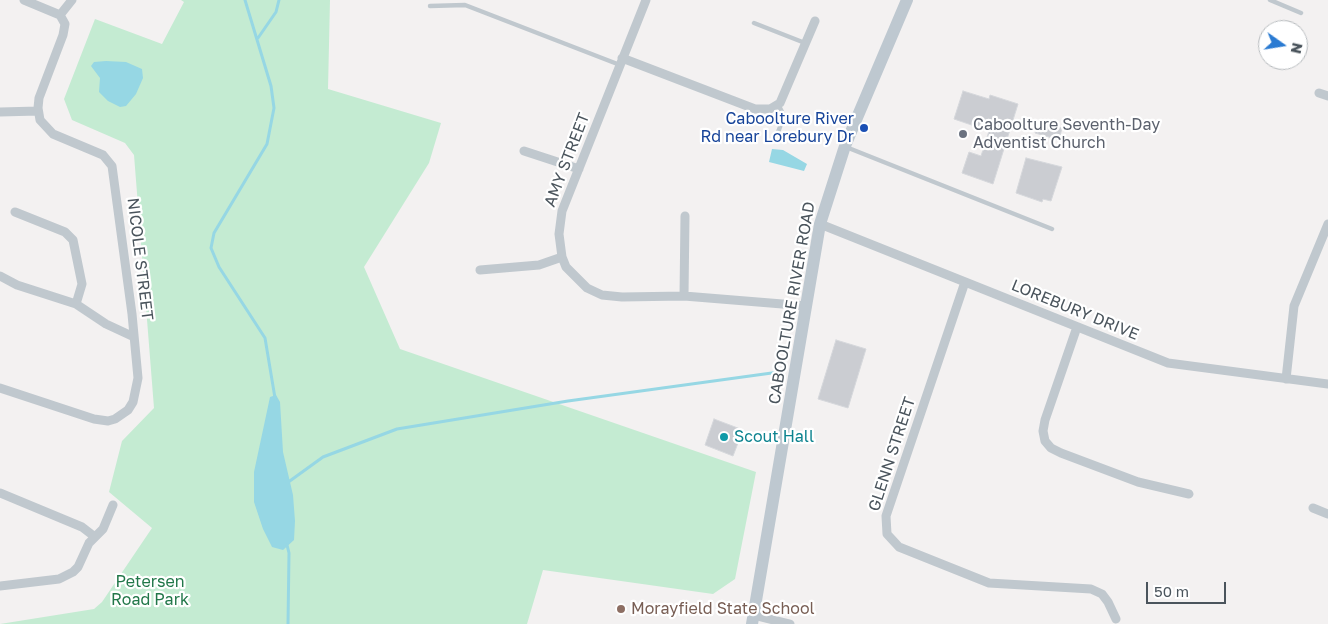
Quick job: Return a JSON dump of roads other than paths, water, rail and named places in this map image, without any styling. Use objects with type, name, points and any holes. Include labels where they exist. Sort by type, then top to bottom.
[{"type":"main road","name":"CABOOLTURE RIVER ROAD","points":[[753,620],[820,224],[845,146],[906,0]]},
{"type":"street","points":[[24,0],[62,18]]},
{"type":"street","points":[[0,112],[38,111],[39,98],[63,36],[62,18],[72,0]]},
{"type":"street","name":"AMY STREET","points":[[646,0],[559,223],[562,257],[572,274],[587,288],[602,294],[622,297],[684,296],[807,306]]},
{"type":"street","points":[[621,61],[754,108],[770,109],[778,104],[815,21]]},
{"type":"street","name":"NICOLE STREET","points":[[0,388],[94,419],[115,419],[128,410],[136,391],[138,378],[112,166],[103,155],[49,132],[42,125],[38,111]]},
{"type":"street","points":[[524,151],[579,169]]},
{"type":"street","points":[[15,212],[64,232],[73,240],[82,284],[76,304]]},
{"type":"street","points":[[684,296],[685,216]]},
{"type":"street","name":"LOREBURY DRIVE","points":[[820,224],[1168,364],[1328,384]]},
{"type":"street","points":[[1286,379],[1294,306],[1324,245],[1328,224]]},
{"type":"street","points":[[480,270],[539,265],[562,257]]},
{"type":"street","points":[[0,276],[17,285],[76,304],[106,324],[134,337]]},
{"type":"street","name":"GLENN STREET","points":[[965,282],[886,516],[887,534],[899,547],[989,582],[1091,589],[1105,598],[1116,619]]},
{"type":"street","points":[[1077,327],[1045,420],[1043,431],[1046,441],[1051,448],[1061,453],[1112,473],[1138,482],[1189,494]]},
{"type":"street","points":[[0,493],[82,526],[95,537]]},
{"type":"street","points":[[0,586],[66,577],[78,567],[87,547],[105,524],[113,505]]},
{"type":"street","points":[[1314,508],[1328,514]]},
{"type":"street","points":[[753,620],[790,624]]},
{"type":"lane","points":[[1270,0],[1301,12]]},
{"type":"lane","points":[[430,6],[465,6],[621,61]]},
{"type":"lane","points":[[754,23],[805,44]]},
{"type":"lane","points":[[777,135],[784,116],[778,104]]},
{"type":"lane","points":[[845,146],[1052,229]]},
{"type":"water","points":[[94,62],[126,62],[142,69],[143,78],[136,94],[126,106],[120,107],[108,101],[99,92],[100,78],[91,66]]},
{"type":"water","points":[[772,149],[783,150],[807,164],[804,171],[769,162]]},
{"type":"water","points":[[276,395],[280,402],[283,452],[293,495],[295,521],[294,540],[283,550],[272,547],[263,529],[254,502],[254,472],[270,397]]},
{"type":"waterway","points":[[245,0],[271,86],[274,108],[267,144],[214,233],[211,248],[219,267],[265,338],[275,398]]},
{"type":"waterway","points":[[258,38],[276,12],[279,0]]},
{"type":"waterway","points":[[287,483],[323,457],[397,429],[568,401],[779,372]]},
{"type":"waterway","points":[[287,545],[289,553],[288,624]]},
{"type":"place","name":"Caboolture River Rd near Lorebury Dr","points":[[864,128]]},
{"type":"place","name":"Caboolture Seventh-Day Adventist Church","points":[[963,134]]},
{"type":"place","name":"Scout Hall","points":[[724,437]]},
{"type":"place","name":"Morayfield State School","points":[[621,609]]},
{"type":"park label","name":"Petersen Road Park","points":[[150,591]]}]
